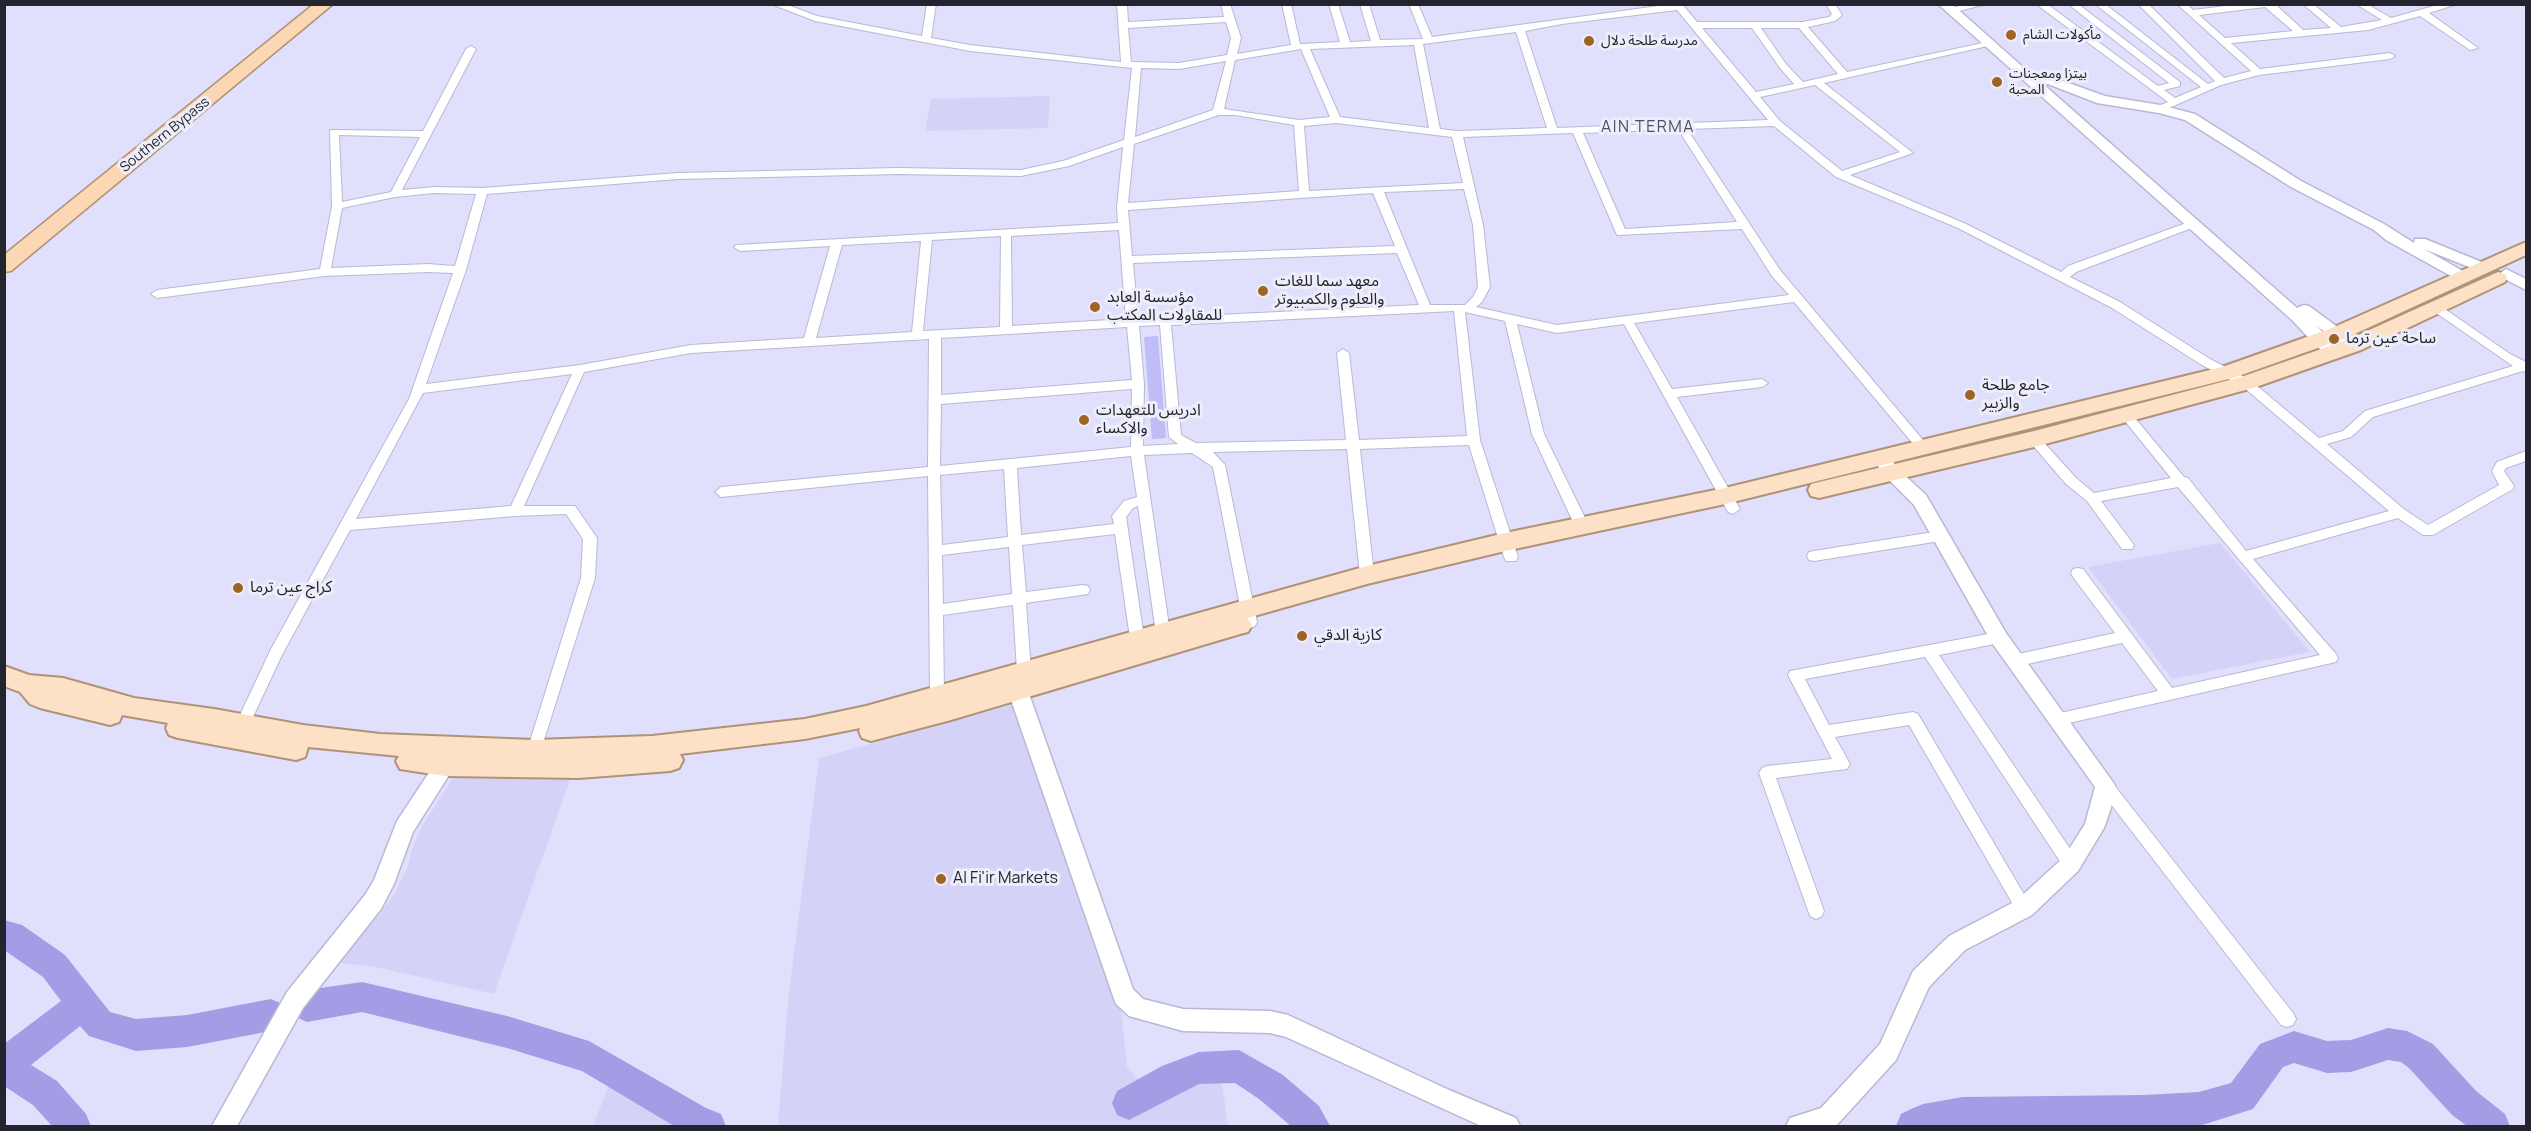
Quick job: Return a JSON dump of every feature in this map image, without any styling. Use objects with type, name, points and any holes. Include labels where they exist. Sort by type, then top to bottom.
[{"type":"highway","name":"Southern Bypass","points":[[4,246],[304,4]]},
{"type":"highway","name":"Southern Bypass","points":[[4,266],[325,4]]},
{"type":"main road","points":[[4,676],[29,685],[39,697],[76,709],[240,732],[275,747],[579,767],[695,758],[847,737],[1021,681],[1248,614],[1367,574],[1508,549],[1887,466],[2034,439],[2246,383],[2337,342],[2463,277],[2526,248]]},
{"type":"main road","points":[[1887,466],[1924,449],[2226,373],[2337,342],[2435,308],[2526,265]]},
{"type":"main road","points":[[1248,614],[1388,584],[1581,526],[1729,502]]},
{"type":"main road","points":[[450,757],[534,751],[652,747],[805,729],[843,722],[937,697],[1021,681],[1137,638],[1163,639]]},
{"type":"street","points":[[775,4],[815,18],[970,48],[1131,65],[1179,66],[1300,47],[1423,41],[1678,6],[1776,123],[1840,175],[1962,226],[2116,304],[2226,373],[2246,383],[2400,513],[2428,531],[2508,486],[2501,479],[2498,471],[2501,465],[2526,456]]},
{"type":"street","points":[[926,39],[932,4]]},
{"type":"street","points":[[1122,4],[1123,25],[1131,65],[1129,142],[1122,207],[1138,384],[1137,451],[1163,639]]},
{"type":"street","points":[[1218,112],[1236,38],[1225,4]]},
{"type":"street","points":[[1286,4],[1300,47],[1336,120]]},
{"type":"street","points":[[1334,4],[1346,45]]},
{"type":"street","points":[[1364,4],[1376,43]]},
{"type":"street","points":[[1413,4],[1423,41],[1435,131]]},
{"type":"street","points":[[1694,25],[1802,25],[1832,19],[1837,15],[1830,4]]},
{"type":"street","points":[[1944,4],[2060,100],[2299,306],[2337,342]]},
{"type":"street","points":[[1957,6],[1982,4]]},
{"type":"street","points":[[2040,4],[2174,102]]},
{"type":"street","points":[[2072,4],[2177,84],[2156,89]]},
{"type":"street","points":[[2099,4],[2208,88]]},
{"type":"street","points":[[2142,4],[2222,82]]},
{"type":"street","points":[[2181,4],[2258,72]]},
{"type":"street","points":[[2307,4],[2339,30]]},
{"type":"street","points":[[2360,4],[2391,22]]},
{"type":"street","points":[[2400,4],[2473,48]]},
{"type":"street","points":[[2191,13],[2207,8],[2269,5],[2302,34]]},
{"type":"street","points":[[2223,41],[2339,30],[2391,22],[2447,5]]},
{"type":"street","points":[[1957,6],[2036,81],[2049,80],[2102,100],[2178,112],[2200,122],[2296,184],[2379,227],[2391,237],[2463,277]]},
{"type":"street","points":[[1123,25],[1230,20]]},
{"type":"street","points":[[1802,25],[1845,76]]},
{"type":"street","points":[[1755,26],[1783,66],[1802,86]]},
{"type":"street","points":[[1520,29],[1553,131]]},
{"type":"street","points":[[1753,96],[1989,43]]},
{"type":"street","points":[[395,194],[471,49]]},
{"type":"street","points":[[2160,109],[2222,82],[2258,72],[2390,56]]},
{"type":"street","points":[[1817,82],[1908,153],[1840,175]]},
{"type":"street","points":[[2060,100],[2193,224],[2298,317],[2337,342]]},
{"type":"street","points":[[337,206],[395,194],[434,190],[482,191],[678,176],[898,171],[1021,173],[1065,164],[1218,112],[1235,112],[1299,123],[1336,120],[1457,134],[1776,123]]},
{"type":"street","points":[[1299,123],[1304,194]]},
{"type":"street","points":[[1682,127],[1776,273],[1924,449]]},
{"type":"street","points":[[1577,130],[1621,233],[1744,225]]},
{"type":"street","points":[[325,272],[337,206],[334,132],[425,134]]},
{"type":"street","points":[[1457,134],[1478,225],[1484,287],[1478,299],[1463,308]]},
{"type":"street","points":[[1122,207],[1377,189],[1468,186]]},
{"type":"street","points":[[1377,189],[1426,309]]},
{"type":"street","points":[[240,732],[276,653],[419,389],[460,270],[482,191]]},
{"type":"street","points":[[2062,277],[2072,269],[2193,224]]},
{"type":"street","points":[[740,247],[1124,226]]},
{"type":"street","points":[[2379,227],[2392,230],[2484,268]]},
{"type":"street","points":[[1006,233],[1006,330]]},
{"type":"street","points":[[917,336],[927,237]]},
{"type":"street","points":[[809,342],[837,242]]},
{"type":"street","points":[[1128,260],[1402,249]]},
{"type":"street","points":[[157,294],[325,272],[428,268],[460,270]]},
{"type":"street","points":[[2506,274],[2526,285]]},
{"type":"street","points":[[419,389],[580,369],[691,349],[1165,321],[1463,308],[1557,329],[1797,298]]},
{"type":"street","points":[[1463,308],[1474,440],[1508,549]]},
{"type":"street","points":[[2435,308],[2506,357],[2526,367]]},
{"type":"street","points":[[1510,318],[1538,434],[1581,526]]},
{"type":"street","points":[[1627,320],[1729,502]]},
{"type":"street","points":[[1165,321],[1175,437],[1209,456],[1219,465],[1248,614]]},
{"type":"street","points":[[935,334],[937,697]]},
{"type":"street","points":[[1343,353],[1367,574]]},
{"type":"street","points":[[2316,443],[2347,434],[2368,414],[2526,367]]},
{"type":"street","points":[[515,511],[580,369]]},
{"type":"street","points":[[1669,394],[1762,383]]},
{"type":"street","points":[[934,400],[1138,384]]},
{"type":"street","points":[[2056,720],[2331,658],[2243,557],[2183,481],[2127,416]]},
{"type":"street","points":[[2034,439],[2071,481],[2092,498],[2127,545]]},
{"type":"street","points":[[721,492],[1194,447],[1352,445],[1474,440]]},
{"type":"street","points":[[1010,464],[1021,681],[1124,996],[1137,1008],[1183,1020],[1270,1022],[1288,1026],[1441,1098],[1508,1126]]},
{"type":"street","points":[[1887,466],[1915,494],[1999,638],[2056,720],[2287,1019]]},
{"type":"street","points":[[2092,498],[2183,481]]},
{"type":"street","points":[[1137,638],[1119,516],[1124,507],[1144,500]]},
{"type":"street","points":[[347,525],[515,511],[570,509],[590,538],[588,578],[534,751]]},
{"type":"street","points":[[2243,557],[2400,513]]},
{"type":"street","points":[[935,551],[1121,528]]},
{"type":"street","points":[[1814,556],[1940,536]]},
{"type":"street","points":[[2078,573],[2169,695]]},
{"type":"street","points":[[936,610],[1083,590]]},
{"type":"street","points":[[2014,661],[2124,637]]},
{"type":"street","points":[[1816,911],[1767,773],[1842,764],[1795,675],[1999,638]]},
{"type":"street","points":[[1929,651],[2071,864]]},
{"type":"street","points":[[1826,732],[1913,718],[2024,908]]},
{"type":"street","points":[[224,1126],[295,1000],[373,902],[383,884],[404,828],[450,757]]},
{"type":"street","points":[[1798,1126],[1828,1118],[1888,1052],[1921,979],[1957,943],[2024,908],[2071,864],[2094,828],[2101,808],[2105,785]]},
{"type":"shaded area","points":[[1050,96],[1048,128],[925,131],[931,99]]},
{"type":"shaded area","points":[[1158,336],[1166,438],[1152,439],[1144,337]]},
{"type":"shaded area","points":[[2220,543],[2310,652],[2172,679],[2088,567]]},
{"type":"shaded area","name":"Al Fi'ir Markets","points":[[1019,703],[1120,1000],[1127,1067],[1152,1094],[1164,1076],[1196,1061],[1218,1056],[1228,1126],[778,1126],[788,1001],[819,758]]},
{"type":"shaded area","points":[[453,778],[570,780],[494,994],[376,967],[335,962],[378,916],[394,895],[408,866],[421,828]]},
{"type":"shaded area","points":[[611,1080],[723,1126],[593,1126]]},
{"type":"waterway","points":[[4,935],[11,935],[54,966],[83,1004]]},
{"type":"waterway","points":[[307,1006],[362,997],[507,1032],[589,1057],[696,1121],[709,1126]]},
{"type":"waterway","points":[[4,1065],[83,1004]]},
{"type":"waterway","points":[[83,1004],[100,1025],[136,1035],[187,1031],[271,1015]]},
{"type":"waterway","points":[[1913,1126],[1923,1121],[1963,1114],[2144,1112],[2199,1109],[2241,1097],[2272,1055],[2294,1047],[2327,1057],[2351,1056],[2388,1044],[2407,1047],[2421,1056],[2464,1103],[2493,1126]]},
{"type":"waterway","points":[[1129,1103],[1174,1078],[1199,1068],[1239,1066],[1271,1087],[1313,1126]]},
{"type":"waterway","points":[[4,1067],[45,1093],[74,1126]]},
{"type":"place","name":"مأكولات الشام","points":[[2011,35]]},
{"type":"place","name":"مدرسة طلحة دلال","points":[[1589,41]]},
{"type":"place","name":"بيتزا ومعجنات المحبة","points":[[1997,82]]},
{"type":"place","name":"معهد سما للغات والعلوم والكمبيوتر","points":[[1263,291]]},
{"type":"place","name":"مؤسسة العابد للمقاولات المكتب","points":[[1095,307]]},
{"type":"place","name":"ساحة عين ترما","points":[[2334,339]]},
{"type":"place","name":"جامع طلحة والزبير","points":[[1970,395]]},
{"type":"place","name":"ادريس للتعهدات والاكساء","points":[[1084,420]]},
{"type":"place","name":"كراج عين ترما","points":[[238,588]]},
{"type":"place","name":"كازية الدقي","points":[[1302,636]]},
{"type":"place","name":"Al Fi'ir Markets","points":[[941,879]]},
{"type":"district","name":"AIN TERMA","points":[[1648,128]]}]
